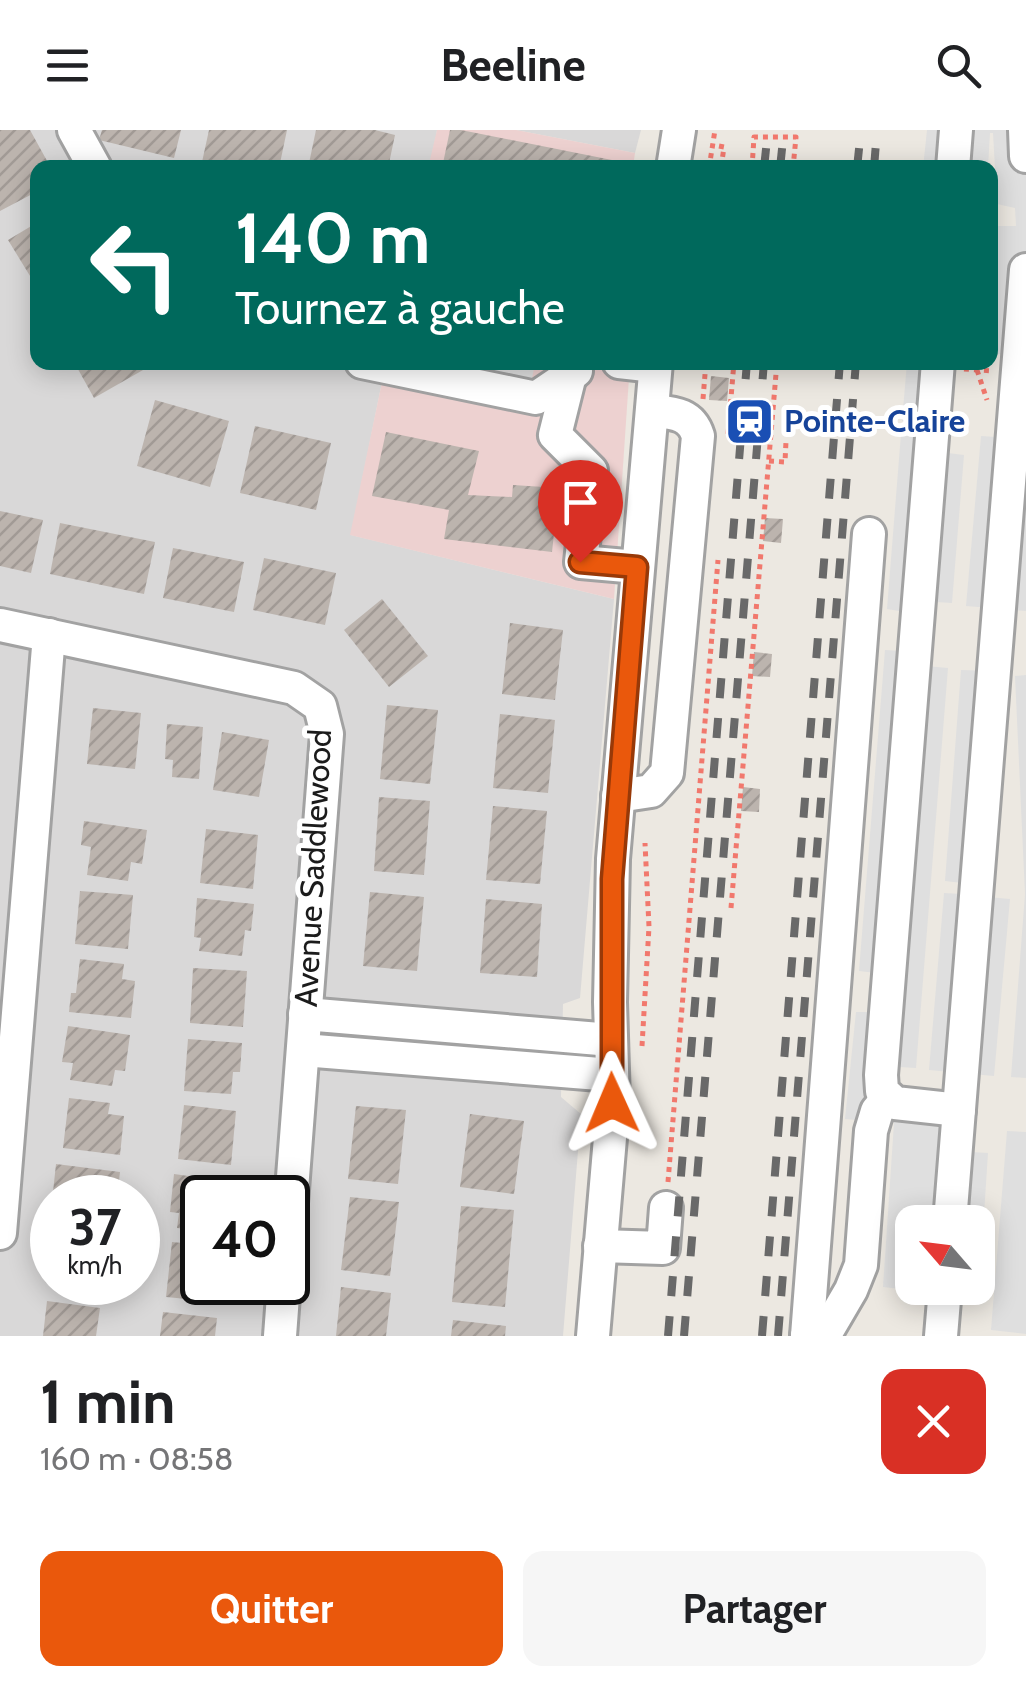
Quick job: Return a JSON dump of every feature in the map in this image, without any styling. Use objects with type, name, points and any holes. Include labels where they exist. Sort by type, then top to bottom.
[{"type":"street","points":[[74,130],[91,160]]},
{"type":"street","points":[[674,160],[679,130]]},
{"type":"street","points":[[954,160],[956,130]]},
{"type":"street","points":[[1024,130],[1026,156]]},
{"type":"street","points":[[951,1205],[1026,270]]},
{"type":"street","points":[[401,370],[536,398],[578,370]]},
{"type":"street","points":[[579,370],[555,435],[591,471],[580,562],[637,567]]},
{"type":"street","points":[[593,1336],[612,1075],[612,890],[618,796],[655,370]]},
{"type":"street","points":[[946,370],[880,1074],[882,1090],[888,1098],[903,1105],[959,1110]]},
{"type":"street","points":[[618,796],[650,792],[668,773],[698,436],[690,421],[678,414],[652,410]]},
{"type":"street","points":[[869,534],[808,1336],[827,1331],[858,1278],[871,1130],[877,1111],[888,1098]]},
{"type":"street","name":"Avenue Saddlewood","points":[[0,625],[294,688],[320,706],[328,734],[293,1175]]},
{"type":"street","points":[[0,1233],[50,635]]},
{"type":"street","points":[[305,1014],[611,1040]]},
{"type":"street","points":[[302,1050],[612,1075]]},
{"type":"street","points":[[600,1246],[663,1248],[666,1208]]},
{"type":"street","points":[[280,1336],[282,1305]]},
{"type":"path","points":[[710,160],[715,130]]},
{"type":"path","points":[[753,160],[754,137],[783,137],[796,138],[794,160]]},
{"type":"path","points":[[719,146],[724,147],[722,160]]},
{"type":"path","points":[[702,406],[705,370]]},
{"type":"path","points":[[727,447],[733,370]]},
{"type":"path","points":[[731,908],[776,370]]},
{"type":"path","points":[[996,370],[1006,371]]},
{"type":"path","points":[[717,408],[730,408]]},
{"type":"path","points":[[769,461],[785,462],[786,442]]},
{"type":"path","points":[[666,1208],[719,544]]},
{"type":"path","points":[[686,795],[698,797]]},
{"type":"shaded area","points":[[0,130],[437,130],[432,160],[30,160],[30,370],[384,370],[351,535],[614,599],[580,998],[563,1004],[561,1097],[581,1114],[563,1336],[0,1336]]},
{"type":"shaded area","points":[[437,130],[516,130],[635,153],[634,160],[430,160]]},
{"type":"shaded area","points":[[516,130],[641,130],[635,153]]},
{"type":"shaded area","points":[[927,130],[1026,130],[1026,357],[998,354],[998,226],[1016,226],[1015,208],[998,204],[998,160],[995,160],[993,133],[988,160],[924,160]]},
{"type":"shaded area","points":[[350,370],[534,370],[527,405]]},
{"type":"shaded area","points":[[385,370],[630,370],[614,599],[350,535]]},
{"type":"shaded area","points":[[906,370],[938,370],[932,451],[964,455],[952,603],[920,601],[915,665],[948,668],[916,1068],[882,1066],[882,1091],[959,1110],[956,1151],[988,1153],[985,1205],[895,1205],[895,1288],[883,1287],[894,1123],[845,1119],[856,1012],[873,1012],[876,973],[859,971],[885,650],[902,651],[905,612],[887,609],[901,434],[919,435],[921,422],[902,421]]},
{"type":"shaded area","points":[[981,436],[1026,439],[1026,611],[966,606]]},
{"type":"shaded area","points":[[961,670],[994,671],[977,896],[1010,899],[994,1076],[929,1070],[944,893],[962,894],[962,883],[945,881]]},
{"type":"shaded area","points":[[1026,675],[1026,1078],[1011,1077],[1025,894],[1015,676]]},
{"type":"shaded area","points":[[1007,1131],[1026,1132],[1026,1334],[991,1330]]},
{"type":"building","points":[[0,130],[30,130],[47,160],[30,160],[30,195],[0,211]]},
{"type":"building","points":[[102,130],[181,130],[174,158],[99,140]]},
{"type":"building","points":[[209,130],[287,130],[281,160],[202,160]]},
{"type":"building","points":[[316,130],[375,130],[395,135],[390,160],[310,160]]},
{"type":"building","points":[[450,130],[461,130],[612,160],[444,160]]},
{"type":"building","points":[[30,227],[30,276],[8,240]]},
{"type":"building","points":[[78,370],[143,370],[94,398]]},
{"type":"building","points":[[711,376],[729,378],[727,401],[709,400]]},
{"type":"building","points":[[155,400],[229,421],[210,487],[137,466]]},
{"type":"building","points":[[255,426],[331,443],[316,510],[240,493]]},
{"type":"building","points":[[386,432],[479,451],[468,495],[512,497],[513,485],[559,488],[552,552],[444,539],[449,510],[372,496]]},
{"type":"building","points":[[0,511],[43,520],[31,573],[0,566]]},
{"type":"building","points":[[765,518],[783,519],[781,543],[763,541]]},
{"type":"building","points":[[60,523],[155,542],[144,594],[50,574]]},
{"type":"building","points":[[173,548],[244,562],[234,612],[163,598]]},
{"type":"building","points":[[264,558],[336,573],[325,625],[253,610]]},
{"type":"building","points":[[382,599],[428,656],[389,687],[344,630]]},
{"type":"building","points":[[510,623],[563,630],[555,700],[502,694]]},
{"type":"building","points":[[754,652],[772,654],[770,677],[752,676]]},
{"type":"building","points":[[387,705],[438,710],[430,784],[380,779]]},
{"type":"building","points":[[93,708],[141,713],[135,769],[87,764]]},
{"type":"building","points":[[500,714],[555,720],[548,793],[493,788]]},
{"type":"building","points":[[167,724],[203,727],[199,779],[172,777],[173,760],[165,759]]},
{"type":"building","points":[[222,732],[269,740],[259,797],[213,790]]},
{"type":"building","points":[[743,787],[760,789],[759,812],[741,811]]},
{"type":"building","points":[[379,797],[430,801],[424,875],[374,871]]},
{"type":"building","points":[[493,806],[547,811],[540,884],[486,880]]},
{"type":"building","points":[[84,821],[147,830],[142,864],[131,862],[128,881],[87,875],[91,847],[81,845]]},
{"type":"building","points":[[206,829],[258,835],[253,889],[200,883]]},
{"type":"building","points":[[80,891],[133,895],[128,949],[75,944]]},
{"type":"building","points":[[370,892],[424,897],[417,971],[363,966]]},
{"type":"building","points":[[197,898],[254,904],[251,931],[245,930],[242,956],[199,951],[201,938],[194,937]]},
{"type":"building","points":[[486,899],[542,904],[537,977],[480,973]]},
{"type":"building","points":[[80,959],[124,964],[122,979],[135,981],[131,1018],[69,1012]]},
{"type":"building","points":[[193,968],[247,971],[243,1027],[190,1023]]},
{"type":"building","points":[[68,1026],[130,1035],[125,1071],[115,1070],[112,1086],[70,1080],[73,1063],[62,1062]]},
{"type":"building","points":[[188,1039],[242,1043],[240,1072],[233,1072],[231,1094],[184,1091]]},
{"type":"building","points":[[69,1098],[110,1103],[108,1114],[124,1116],[120,1155],[63,1148]]},
{"type":"building","points":[[184,1105],[236,1111],[231,1165],[178,1159]]},
{"type":"building","points":[[356,1106],[406,1110],[398,1184],[348,1179]]},
{"type":"building","points":[[470,1114],[524,1121],[514,1194],[460,1187]]},
{"type":"building","points":[[56,1164],[120,1172],[120,1175],[55,1175]]},
{"type":"building","points":[[174,1174],[181,1175],[180,1228],[179,1213],[170,1212]]},
{"type":"building","points":[[350,1197],[399,1202],[390,1276],[341,1270]]},
{"type":"building","points":[[461,1206],[514,1210],[505,1307],[452,1302]]},
{"type":"building","points":[[172,1242],[180,1243],[180,1298],[166,1297]]},
{"type":"building","points":[[341,1287],[391,1293],[386,1336],[336,1336]]},
{"type":"building","points":[[47,1305],[100,1308],[96,1336],[43,1336]]},
{"type":"building","points":[[163,1312],[217,1318],[215,1336],[160,1336]]},
{"type":"building","points":[[453,1320],[506,1326],[505,1336],[451,1336]]},
{"type":"railway","points":[[765,160],[768,130]]},
{"type":"railway","points":[[781,160],[784,130]]},
{"type":"railway","points":[[858,160],[861,130]]},
{"type":"railway","points":[[875,160],[877,130]]},
{"type":"railway","points":[[668,1336],[746,370]]},
{"type":"railway","points":[[684,1336],[763,370]]},
{"type":"railway","points":[[762,1336],[839,370]]},
{"type":"railway","points":[[778,1336],[855,370]]},
{"type":"place","name":"Pointe-Claire","points":[[749,421]]},
{"type":"route","points":[[580,562],[637,567],[612,879],[612,1103]]}]
